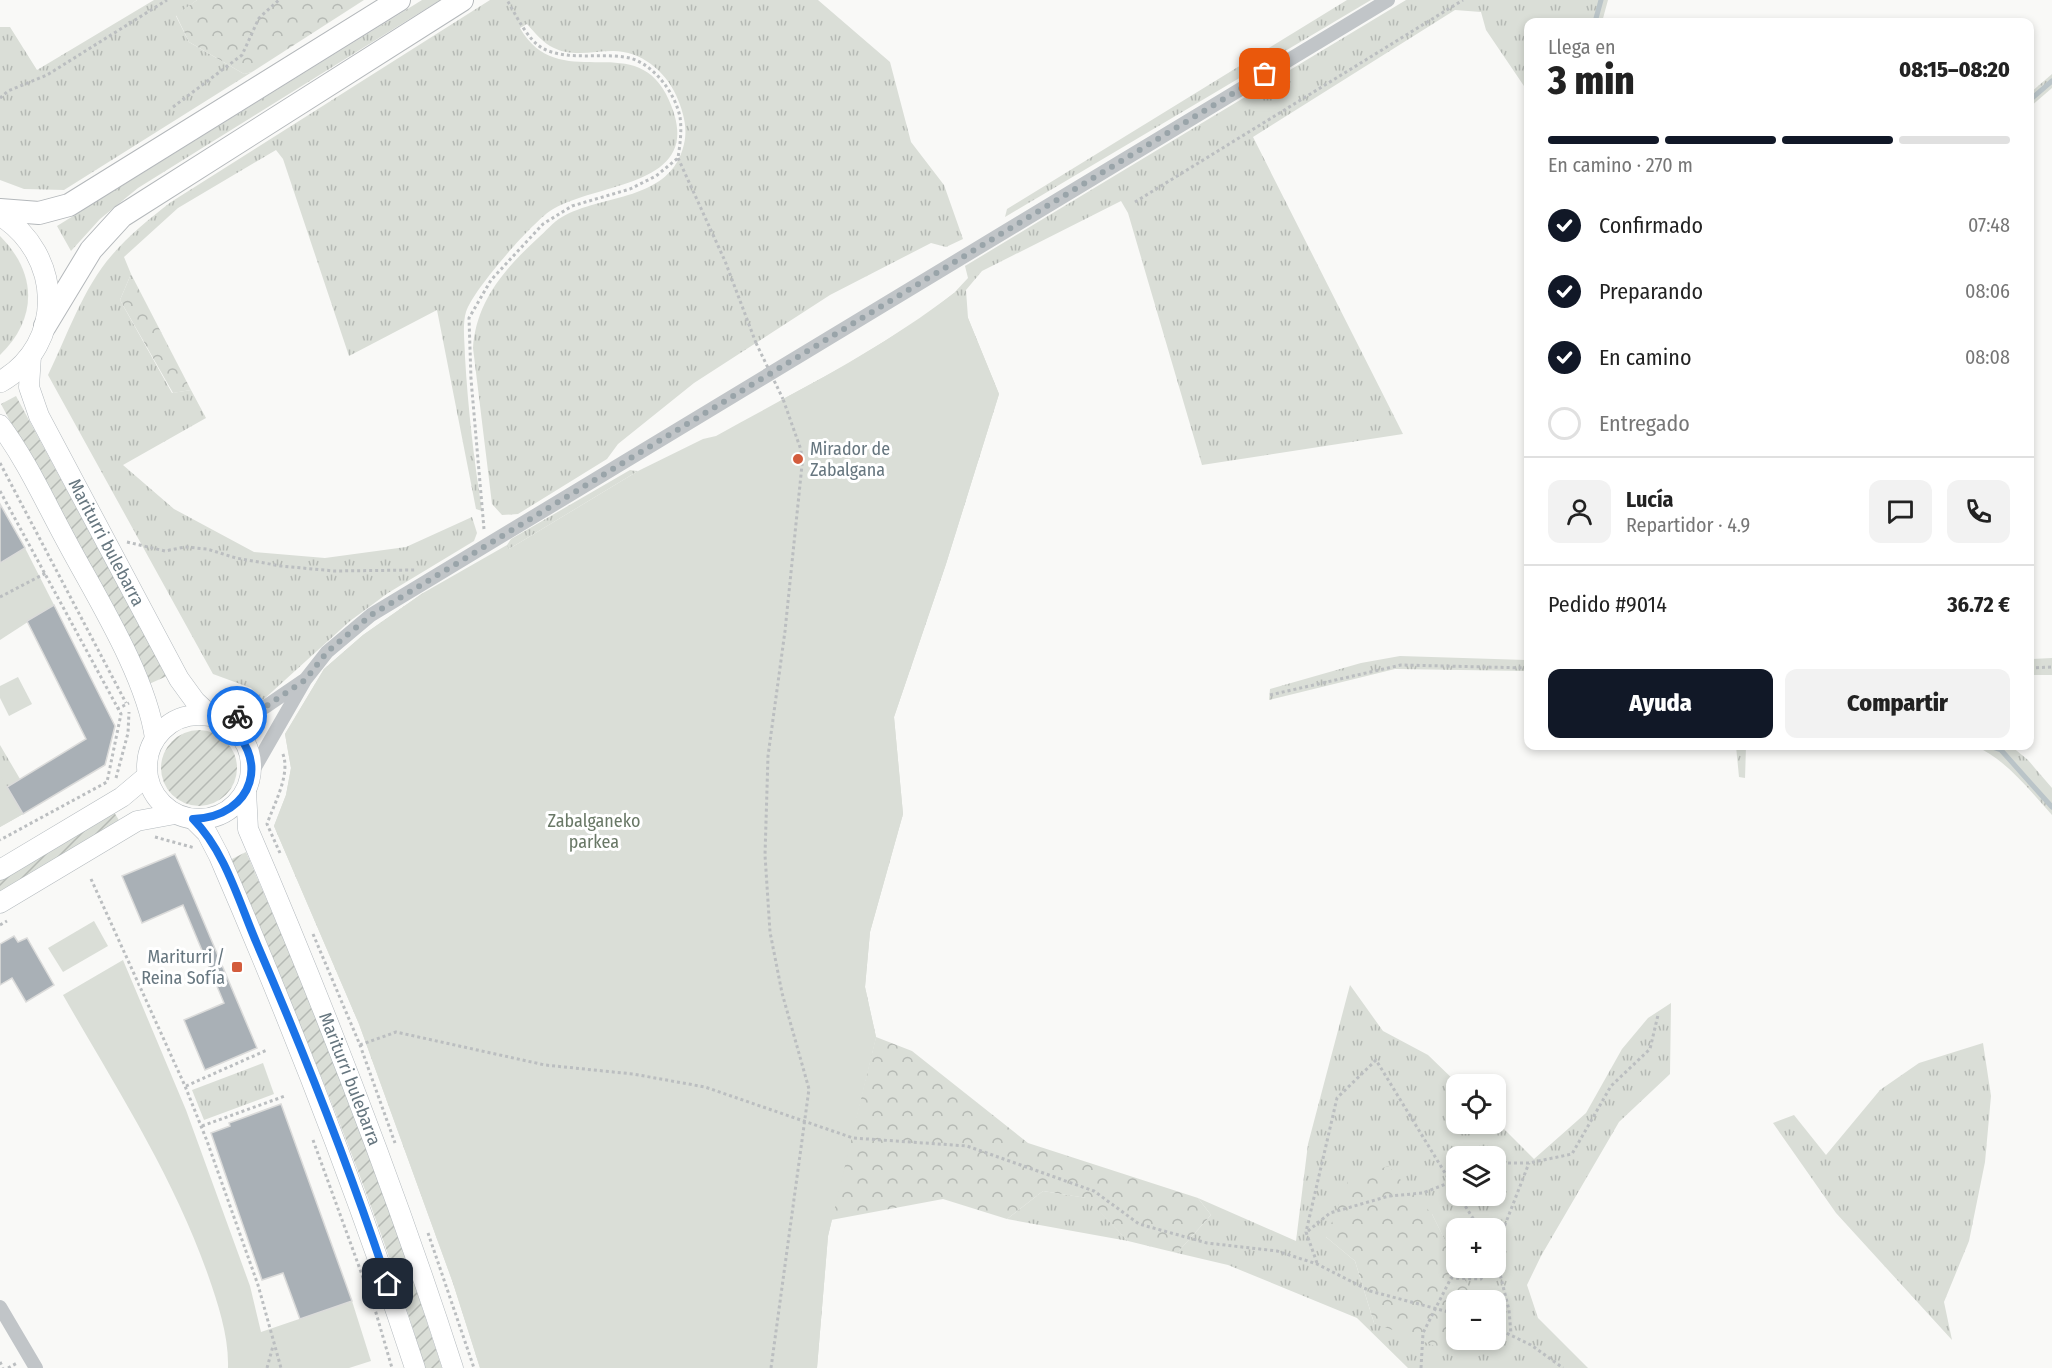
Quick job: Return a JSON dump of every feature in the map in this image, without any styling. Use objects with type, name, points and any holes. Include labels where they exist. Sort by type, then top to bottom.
[{"type":"highway","points":[[0,210],[39,213],[69,205],[399,0]]},
{"type":"highway","points":[[45,326],[91,250],[122,216],[462,0]]},
{"type":"main road","points":[[0,215],[15,225],[34,246],[45,271],[49,298],[45,326],[31,356],[12,376],[0,382]]},
{"type":"main road","name":"Mariturri bulebarra","points":[[31,356],[29,387],[39,416],[179,679],[195,701],[217,718]]},
{"type":"main road","name":"Mariturri bulebarra","points":[[0,425],[19,453],[114,632],[145,695],[155,738]]},
{"type":"main road","points":[[0,903],[137,821],[184,817],[209,819],[237,804],[249,782],[251,758],[246,743],[236,730],[217,718],[195,715],[180,719],[166,727],[155,738],[147,763],[147,776],[152,791],[162,804],[184,817]]},
{"type":"main road","points":[[0,870],[122,796],[147,776]]},
{"type":"main road","name":"Mariturri bulebarra","points":[[249,782],[248,829],[342,1052],[416,1254],[453,1368]]},
{"type":"main road","name":"Mariturri bulebarra","points":[[184,817],[207,833],[219,856],[320,1096],[382,1267],[415,1368]]},
{"type":"street","points":[[249,782],[305,680],[327,652],[371,615],[1388,0]]},
{"type":"street","points":[[217,718],[265,707],[305,680]]},
{"type":"street","points":[[0,1307],[36,1368]]},
{"type":"path","points":[[0,98],[8,90],[47,75],[167,0]]},
{"type":"path","points":[[173,107],[242,55],[259,18],[279,0]]},
{"type":"path","points":[[507,0],[527,32],[542,47],[565,55],[626,57],[658,75],[671,94],[679,115],[681,134],[678,158],[725,261],[756,343],[783,399],[796,434],[802,465],[785,632],[768,756],[765,855],[770,932],[782,993],[809,1089],[771,1368]]},
{"type":"path","points":[[1135,202],[1463,0]]},
{"type":"path","points":[[486,545],[471,379],[469,318],[491,280],[543,224],[572,206],[630,189],[647,181],[678,158]]},
{"type":"path","points":[[0,463],[127,704],[130,719],[115,782],[122,796]]},
{"type":"path","points":[[0,491],[121,714],[107,782],[0,840]]},
{"type":"path","points":[[127,542],[165,551],[185,547],[207,549],[247,560],[313,569],[444,570]]},
{"type":"path","points":[[0,597],[46,573]]},
{"type":"path","points":[[1270,695],[1401,666],[1524,668]]},
{"type":"path","points":[[2034,668],[2052,667]]},
{"type":"path","points":[[274,737],[285,757],[284,777],[267,824],[280,854]]},
{"type":"path","points":[[137,821],[147,837],[158,836],[196,849],[199,856]]},
{"type":"path","points":[[91,879],[202,1127],[258,1284],[281,1368]]},
{"type":"path","points":[[311,928],[360,1045],[396,1032],[545,1065],[633,1074],[705,1087],[806,1124],[853,1138],[967,1146],[1094,1191],[1139,1224],[1207,1243],[1277,1251],[1317,1264],[1370,1291],[1446,1311]]},
{"type":"path","points":[[1506,1163],[1529,1163],[1572,1154],[1611,1086],[1650,1049],[1659,1015]]},
{"type":"path","points":[[185,1086],[267,1050]]},
{"type":"path","points":[[1317,1264],[1306,1232],[1337,1098],[1376,1060],[1446,1174]]},
{"type":"path","points":[[202,1127],[285,1096]]},
{"type":"path","points":[[311,1135],[369,1292]]},
{"type":"path","points":[[1506,1222],[1529,1163]]},
{"type":"path","points":[[1306,1232],[1330,1213],[1389,1196],[1423,1193],[1446,1184]]},
{"type":"path","points":[[1421,1368],[1423,1332],[1437,1309],[1451,1278],[1481,1278]]},
{"type":"path","points":[[1501,1278],[1509,1310],[1511,1334]]},
{"type":"path","points":[[373,1303],[392,1368]]},
{"type":"path","points":[[1506,1332],[1563,1368]]},
{"type":"path","points":[[267,1368],[273,1344]]},
{"type":"path","points":[[0,1362],[3,1368]]},
{"type":"green space","points":[[154,0],[197,0],[176,16],[189,42],[244,74],[252,72],[64,190],[24,189],[0,180],[0,27],[10,27],[37,70]]},
{"type":"green space","points":[[197,0],[364,0],[252,72],[244,74],[189,42],[176,15]]},
{"type":"green space","points":[[422,0],[440,0],[138,188],[100,219],[71,251],[57,226]]},
{"type":"green space","points":[[490,0],[818,0],[890,62],[911,142],[944,185],[963,239],[946,247],[931,243],[830,295],[694,383],[618,444],[607,459],[518,514],[502,515],[492,504],[473,348],[480,316],[486,301],[503,274],[555,222],[578,210],[650,187],[665,177],[677,163],[685,138],[684,119],[676,95],[659,71],[633,54],[613,51],[576,53],[561,51],[539,38],[527,24],[520,28],[536,47],[554,58],[635,66],[652,76],[666,94],[677,125],[675,148],[663,165],[644,176],[570,201],[550,211],[503,258],[471,302],[464,323],[465,357],[482,511],[476,509],[437,310],[349,356],[283,159],[276,150],[178,208],[124,257],[131,274],[120,300],[172,393],[191,390],[206,418],[123,465],[174,509],[254,552],[325,558],[406,547],[472,517],[477,533],[474,541],[388,593],[350,621],[263,700],[251,688],[213,674],[48,375],[92,282],[119,248],[147,221],[171,202]]},
{"type":"green space","points":[[1347,0],[1371,0],[1005,217],[1007,209]]},
{"type":"green space","name":"Zabalganeko parkea","points":[[1406,0],[1608,0],[1603,18],[1524,18],[1524,86],[1486,30],[1481,12],[1455,10],[1253,137],[1403,434],[1202,465],[1128,213],[1121,201],[982,271],[966,290],[968,318],[999,394],[946,564],[894,717],[903,814],[870,932],[865,987],[876,1037],[828,1236],[817,1368],[480,1368],[453,1283],[359,1024],[274,826],[286,795],[291,768],[285,734],[324,669],[363,635],[423,593],[503,588],[507,545],[511,539],[630,470],[638,471],[509,549],[526,588],[783,399],[846,365],[922,318],[954,293],[968,278],[965,266]]},
{"type":"green space","points":[[2052,74],[2052,88],[2034,104],[2034,90]]},
{"type":"green space","points":[[0,236],[21,265],[28,296],[21,326],[0,355]]},
{"type":"green space","points":[[131,274],[191,390],[173,393],[120,300]]},
{"type":"green space","name":"Zabalganeko parkea","points":[[954,293],[968,318],[999,394],[946,564],[894,717],[903,814],[870,932],[865,987],[876,1037],[828,1236],[817,1368],[480,1368],[453,1283],[359,1024],[274,826],[286,795],[291,768],[285,734],[324,669],[363,635],[423,593],[507,545],[509,549],[638,471],[703,439],[716,436],[838,369],[926,314]]},
{"type":"green space","points":[[16,396],[167,676],[149,684],[1,404]]},
{"type":"green space","points":[[25,548],[54,605],[0,640],[0,563]]},
{"type":"green space","points":[[1400,656],[1524,660],[1524,671],[1395,669],[1269,700],[1270,689],[1361,663]]},
{"type":"green space","points":[[2052,658],[2052,675],[2034,675],[2034,659]]},
{"type":"green space","points":[[18,677],[32,704],[9,716],[0,698],[0,686]]},
{"type":"green space","points":[[199,730],[214,733],[226,741],[234,753],[237,768],[234,783],[226,795],[214,803],[199,806],[184,803],[172,795],[164,783],[161,768],[164,753],[172,741],[184,733]]},
{"type":"green space","points":[[0,745],[20,779],[7,787],[23,814],[0,827]]},
{"type":"green space","points":[[1736,750],[1746,750],[1745,778],[1739,777]]},
{"type":"green space","points":[[1983,750],[2016,750],[2028,760],[2052,788],[2052,815],[2007,767]]},
{"type":"green space","points":[[0,775],[23,814],[0,827]]},
{"type":"green space","points":[[114,812],[120,822],[0,894],[0,880]]},
{"type":"green space","points":[[246,852],[317,1016],[380,1179],[442,1368],[425,1368],[383,1239],[335,1111],[230,860]]},
{"type":"green space","points":[[94,921],[108,946],[63,972],[48,948]]},
{"type":"green space","points":[[123,960],[186,1110],[250,1286],[261,1332],[352,1301],[371,1361],[349,1368],[228,1368],[227,1344],[219,1309],[194,1238],[142,1132],[63,995]]},
{"type":"green space","points":[[1350,985],[1383,1031],[1428,1055],[1448,1074],[1446,1134],[1506,1134],[1506,1131],[1534,1159],[1586,1113],[1622,1049],[1648,1018],[1671,1003],[1670,1074],[1619,1122],[1541,1256],[1527,1285],[1538,1318],[1588,1368],[1408,1368],[1357,1318],[1228,1265],[1177,1253],[1211,1215],[1198,1198],[1296,1241],[1308,1144]],"holes":[[[1432,1214],[1446,1243],[1446,1218],[1506,1218],[1506,1278],[1464,1278],[1469,1290],[1506,1290],[1506,1350],[1446,1350],[1446,1339],[1374,1323],[1355,1261],[1326,1237]]]},
{"type":"green space","points":[[876,1037],[912,1051],[1028,1143],[1198,1198],[1211,1215],[1177,1253],[1128,1241],[1086,1198],[1043,1191],[1007,1219],[943,1199],[831,1220]]},
{"type":"green space","points":[[1983,1043],[1991,1096],[1985,1162],[1969,1241],[1944,1302],[1952,1340],[1836,1213],[1773,1123],[1794,1115],[1826,1155],[1880,1090],[1919,1063]]},
{"type":"green space","points":[[263,1063],[274,1094],[204,1120],[192,1090]]},
{"type":"green space","points":[[1388,1166],[1432,1214],[1446,1242],[1446,1278],[1464,1278],[1470,1290],[1446,1290],[1446,1350],[1476,1350],[1451,1352],[1374,1323],[1355,1261],[1326,1237],[1348,1181]]},
{"type":"green space","points":[[1043,1191],[1087,1198],[1128,1241],[1007,1219]]},
{"type":"building","points":[[0,504],[25,548],[0,563]]},
{"type":"building","points":[[54,605],[115,726],[105,765],[23,814],[7,787],[86,739],[27,621]]},
{"type":"building","points":[[175,854],[257,1048],[205,1070],[184,1020],[224,1003],[183,905],[142,923],[122,876]]},
{"type":"building","points":[[14,936],[18,942],[27,938],[54,985],[26,1002],[12,978],[0,985],[0,944]]},
{"type":"building","points":[[281,1104],[352,1301],[300,1319],[283,1273],[262,1280],[211,1133],[230,1126],[229,1123]]},
{"type":"waterway","points":[[1596,18],[1601,0]]},
{"type":"waterway","points":[[2034,97],[2052,81]]},
{"type":"waterway","points":[[2001,750],[2052,807]]},
{"type":"way so far","points":[[237,716],[265,707],[305,680],[327,652],[371,615],[1265,74]]},
{"type":"place","name":"Mirador de Zabalgana","points":[[798,459]]},
{"type":"place","name":"Mariturri / Reina Sofía","points":[[237,967]]},
{"type":"route","points":[[237,716],[222,720],[236,730],[246,743],[251,758],[251,774],[246,791],[237,804],[224,813],[209,819],[193,819],[213,843],[263,958],[320,1096],[388,1284]]}]
